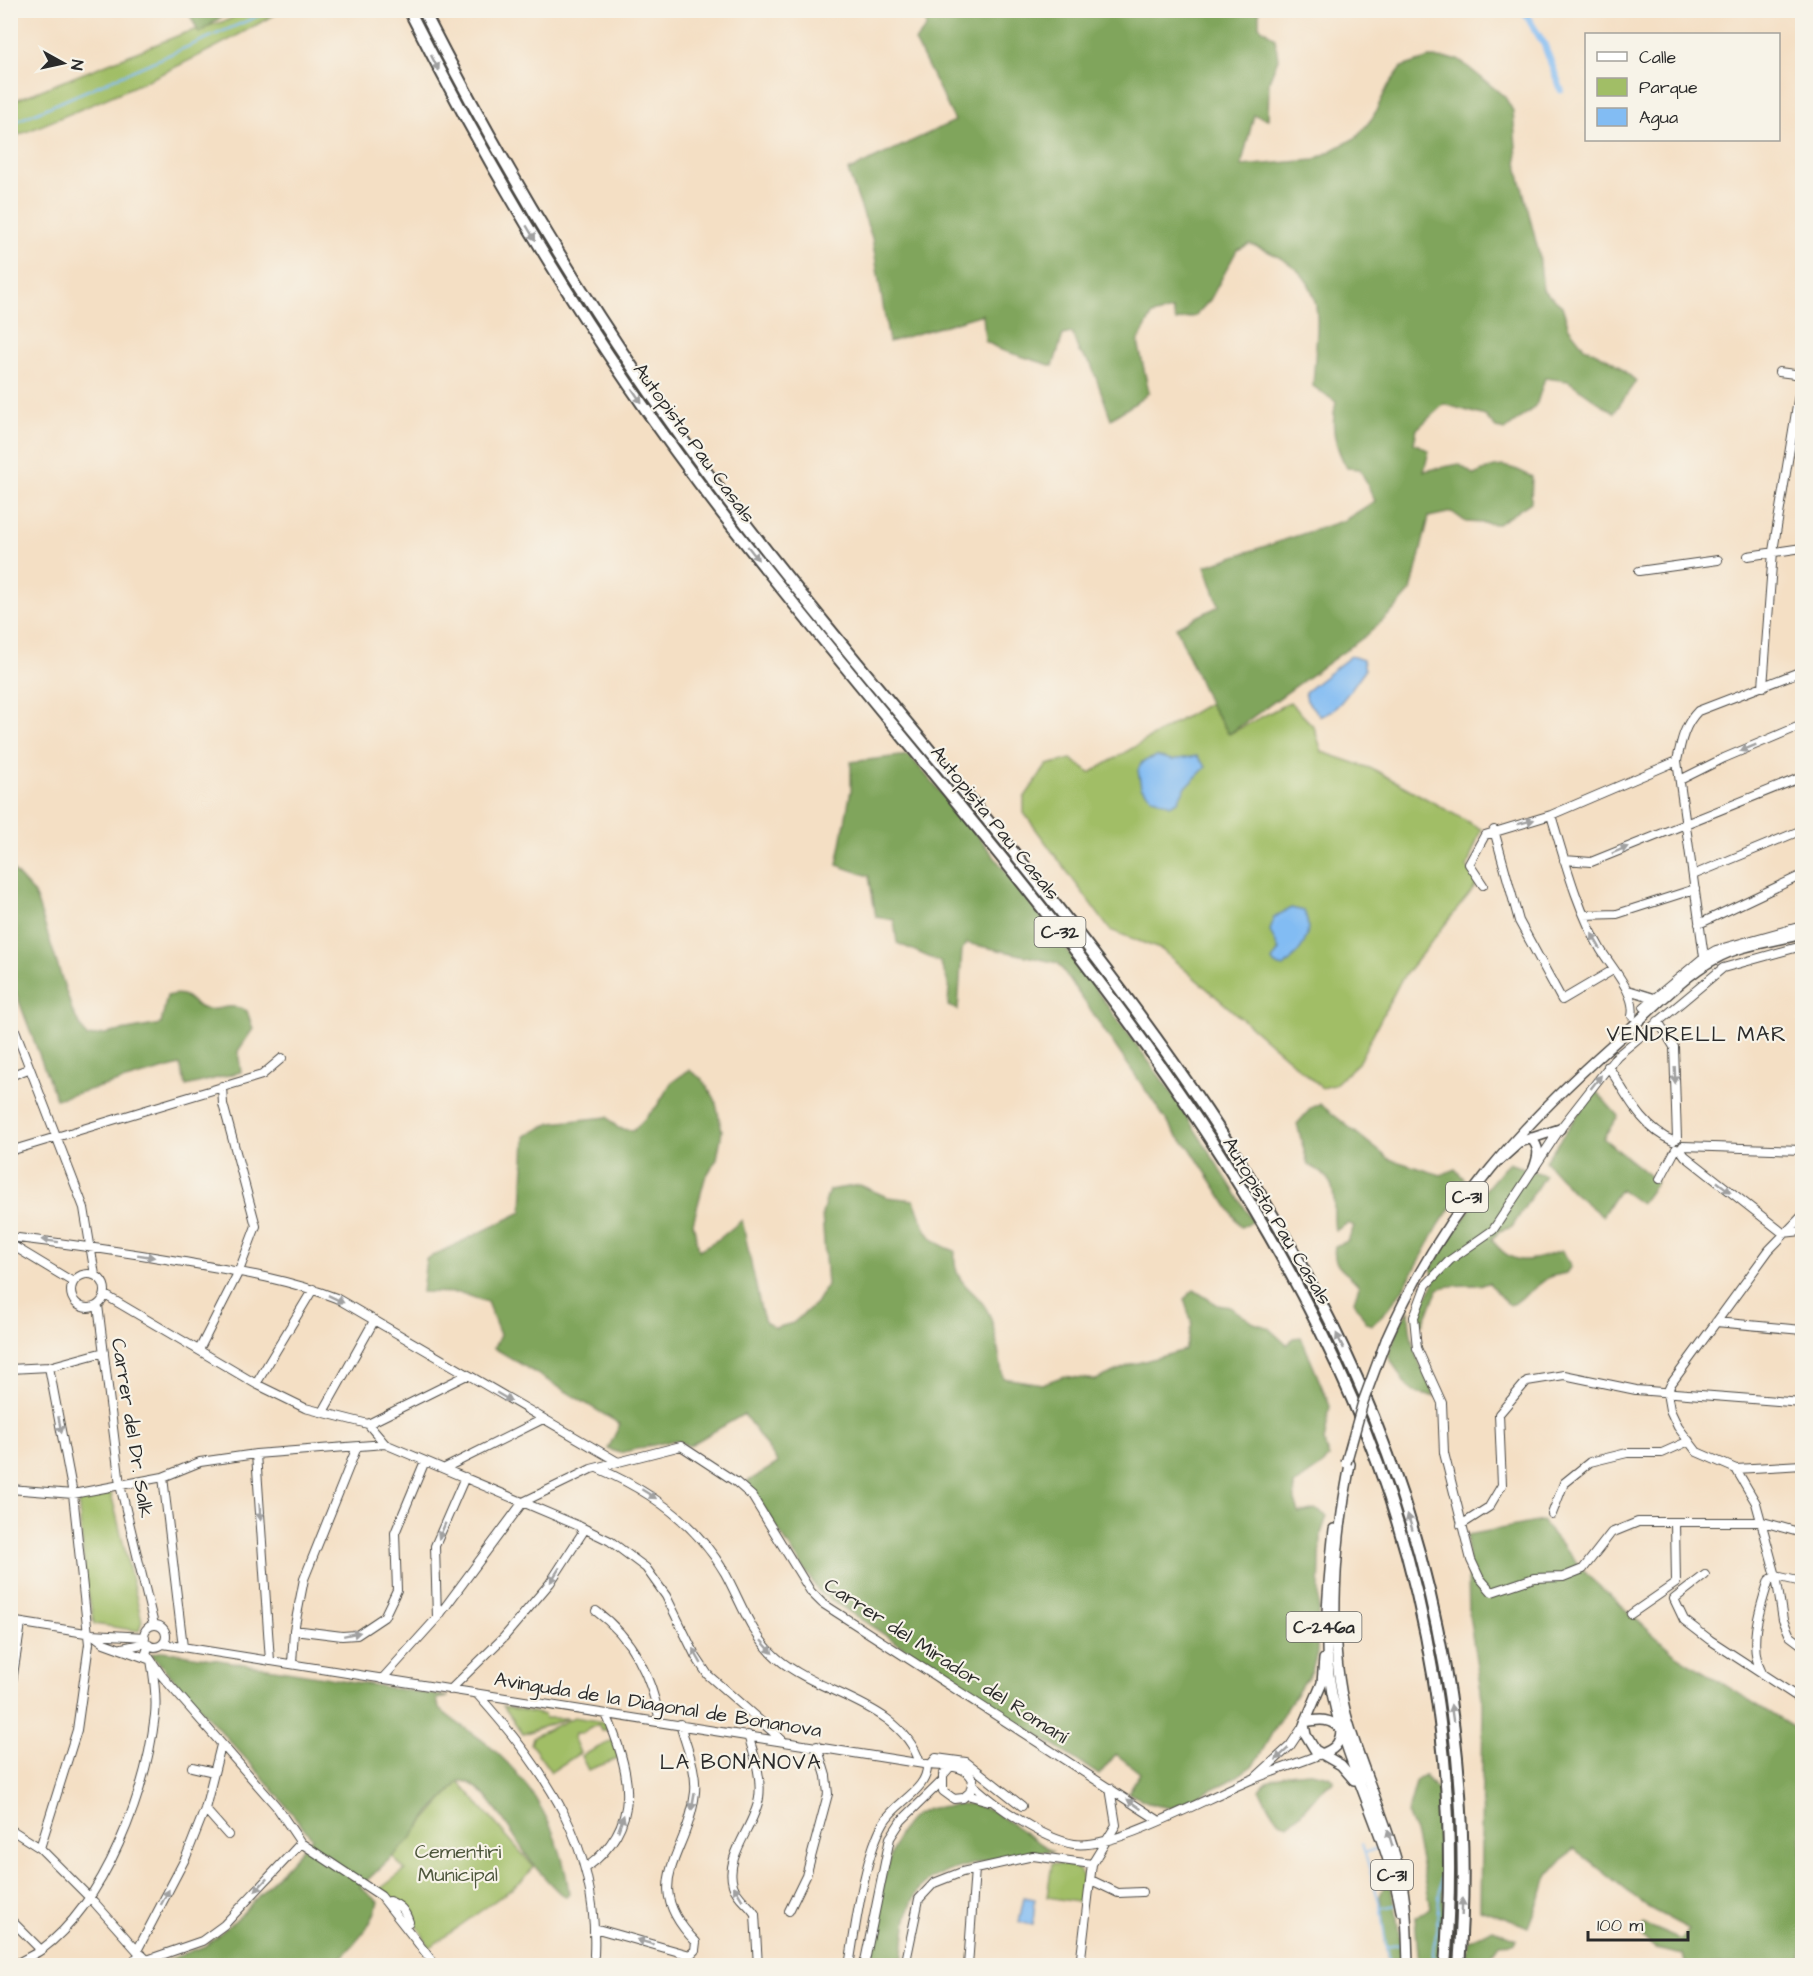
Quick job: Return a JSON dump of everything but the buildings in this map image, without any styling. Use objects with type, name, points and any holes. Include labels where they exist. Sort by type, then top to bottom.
[{"type":"highway","name":"Autopista Pau Casals","points":[[409,10],[520,216],[588,325],[656,425],[811,627],[985,837],[1102,988],[1202,1130],[1295,1281],[1343,1378],[1377,1461],[1406,1551],[1426,1634],[1442,1733],[1448,1799],[1450,1909],[1445,1965]]},
{"type":"highway","name":"Autopista Pau Casals","points":[[423,10],[511,175],[635,373],[770,555],[1016,856],[1126,998],[1225,1141],[1283,1235],[1322,1305],[1358,1379],[1396,1477],[1422,1561],[1441,1645],[1454,1731],[1461,1812],[1463,1898],[1459,1965]]},
{"type":"main road","name":"C-31","points":[[1388,1341],[1433,1255],[1500,1160],[1572,1085],[1715,963],[1803,936]]},
{"type":"main road","name":"C-31","points":[[1408,1962],[1394,1881],[1341,1730],[1332,1693],[1327,1635],[1334,1529],[1348,1463],[1388,1341],[1432,1249],[1463,1202],[1504,1150],[1552,1098],[1643,1017],[1713,960],[1751,946],[1803,936]]},
{"type":"main road","points":[[1500,1160],[1520,1142],[1560,1129]]},
{"type":"main road","points":[[1532,1138],[1538,1145],[1539,1155],[1534,1168]]},
{"type":"main road","name":"C-31","points":[[1348,1463],[1340,1529],[1336,1600],[1338,1652],[1347,1715],[1393,1848],[1404,1890],[1408,1962]]},
{"type":"main road","name":"C-246a","points":[[1305,1724],[1322,1683],[1325,1590],[1334,1529]]},
{"type":"main road","points":[[1321,1754],[1333,1749],[1339,1742],[1343,1724],[1336,1687],[1338,1652]]},
{"type":"main road","points":[[1363,1794],[1351,1774],[1310,1746],[1305,1724],[1328,1720],[1336,1724],[1347,1735],[1368,1789],[1376,1800]]},
{"type":"street","points":[[1762,687],[1773,551],[1803,376],[1779,372]]},
{"type":"street","points":[[1748,556],[1803,548]]},
{"type":"street","points":[[1639,571],[1718,560]]},
{"type":"street","points":[[1704,957],[1677,761],[1682,740],[1693,716],[1698,711],[1803,671]]},
{"type":"street","points":[[1680,780],[1724,758],[1803,726]]},
{"type":"street","points":[[1483,885],[1469,864],[1485,835],[1551,815],[1677,761]]},
{"type":"street","points":[[1564,860],[1591,862],[1803,777]]},
{"type":"street","points":[[1551,815],[1584,915],[1612,970],[1628,990],[1634,1008],[1632,1016]]},
{"type":"street","points":[[1693,875],[1803,830]]},
{"type":"street","points":[[1494,831],[1519,921],[1562,1000],[1612,970]]},
{"type":"street","points":[[1699,924],[1803,875]]},
{"type":"street","points":[[1584,915],[1617,914],[1695,889]]},
{"type":"street","points":[[1644,1007],[1704,957],[1734,944],[1803,926]]},
{"type":"street","points":[[1803,946],[1723,969],[1658,1021],[1608,1066],[1560,1129],[1493,1230],[1450,1260],[1426,1285],[1414,1317],[1417,1348],[1442,1403],[1445,1417],[1444,1453],[1461,1525],[1479,1577],[1492,1592],[1534,1578],[1563,1577],[1583,1569],[1611,1533],[1638,1522],[1763,1522],[1803,1533]]},
{"type":"street","points":[[1628,990],[1654,998]]},
{"type":"street","points":[[10,1017],[28,1069],[84,1208],[95,1275],[103,1283],[105,1295],[98,1305],[86,1308],[76,1304],[70,1292],[73,1282],[84,1274],[95,1275]]},
{"type":"street","points":[[1658,1021],[1674,1047],[1678,1145],[1685,1156],[1783,1233],[1803,1230]]},
{"type":"street","points":[[10,1151],[262,1075],[282,1058]]},
{"type":"street","points":[[1608,1066],[1642,1118],[1656,1134],[1678,1145],[1803,1150]]},
{"type":"street","points":[[10,1076],[28,1069]]},
{"type":"street","points":[[199,1350],[239,1271],[256,1226],[223,1104],[222,1086]]},
{"type":"street","points":[[1660,1179],[1678,1145]]},
{"type":"street","points":[[1803,1216],[1783,1233],[1716,1322],[1667,1393],[1670,1410],[1697,1452],[1736,1469],[1803,1465]]},
{"type":"street","points":[[10,1237],[89,1246],[239,1271],[313,1289],[336,1298],[618,1462]]},
{"type":"street","points":[[10,1244],[73,1282]]},
{"type":"street","points":[[256,1384],[313,1289]]},
{"type":"street","points":[[105,1295],[256,1384],[305,1408],[368,1424],[385,1444],[610,1541],[646,1568],[666,1596],[696,1657],[708,1675],[783,1740]]},
{"type":"street","name":"Carrer del Dr. Salk","points":[[98,1305],[120,1485],[154,1625]]},
{"type":"street","points":[[323,1412],[374,1321]]},
{"type":"street","points":[[1716,1322],[1803,1330]]},
{"type":"street","points":[[10,1370],[49,1367],[104,1352]]},
{"type":"street","points":[[40,1848],[77,1730],[89,1644],[73,1494],[49,1367]]},
{"type":"street","points":[[368,1424],[467,1375]]},
{"type":"street","points":[[1461,1525],[1489,1507],[1502,1485],[1499,1414],[1527,1381],[1564,1375],[1636,1390],[1803,1403]]},
{"type":"street","points":[[444,1468],[543,1419]]},
{"type":"street","points":[[1552,1514],[1564,1483],[1590,1462],[1627,1453],[1662,1453],[1689,1441]]},
{"type":"street","points":[[10,1489],[73,1494],[163,1477],[200,1462],[256,1454],[385,1444]]},
{"type":"street","name":"Carrer del Mirador del Romaní","points":[[618,1462],[681,1446],[736,1482],[752,1496],[811,1592],[822,1603],[1158,1820]]},
{"type":"street","points":[[292,1664],[294,1630],[307,1570],[357,1447]]},
{"type":"street","points":[[256,1454],[270,1660]]},
{"type":"street","points":[[294,1630],[342,1636],[357,1635],[384,1617],[397,1590],[394,1533],[425,1461]]},
{"type":"street","points":[[382,1679],[437,1618],[523,1502],[597,1468],[618,1462]]},
{"type":"street","points":[[597,1468],[627,1480],[662,1502],[710,1551],[760,1639],[776,1657],[797,1674],[897,1725],[926,1764],[942,1780],[946,1794]]},
{"type":"street","points":[[1736,1469],[1756,1503],[1763,1522],[1776,1576],[1783,1620],[1790,1636],[1803,1645]]},
{"type":"street","points":[[163,1477],[183,1647]]},
{"type":"street","points":[[437,1618],[435,1546],[465,1477]]},
{"type":"street","points":[[1631,1614],[1676,1583],[1675,1522]]},
{"type":"street","points":[[450,1690],[504,1637],[550,1583],[584,1530]]},
{"type":"street","points":[[1705,1575],[1674,1599],[1684,1620],[1803,1700]]},
{"type":"street","points":[[1763,1675],[1758,1665],[1757,1622],[1769,1580],[1776,1576],[1803,1582]]},
{"type":"street","points":[[596,1611],[613,1623],[641,1661],[660,1721]]},
{"type":"street","points":[[10,1622],[147,1642],[157,1647],[165,1641],[164,1629],[154,1625],[148,1628],[147,1642],[146,1653],[276,1806],[301,1843],[387,1902],[436,1965]]},
{"type":"street","points":[[10,1694],[21,1624]]},
{"type":"street","points":[[89,1633],[104,1643],[133,1655],[151,1659]]},
{"type":"street","name":"Avinguda de la Diagonal de Bonanova","points":[[165,1641],[183,1647],[478,1695],[680,1724],[926,1764]]},
{"type":"street","points":[[120,1648],[147,1642]]},
{"type":"street","points":[[13,1965],[41,1950],[70,1923],[118,1844],[136,1798],[155,1714],[151,1659]]},
{"type":"street","points":[[478,1695],[512,1733],[544,1776],[572,1828],[586,1868],[594,1928],[594,1955]]},
{"type":"street","points":[[586,1868],[613,1842],[627,1804],[625,1764],[606,1713]]},
{"type":"street","points":[[594,1928],[690,1955],[695,1950],[696,1942],[678,1923],[670,1907],[667,1886],[692,1811],[695,1792],[693,1767],[680,1724]]},
{"type":"street","name":"C-246a","points":[[1255,1778],[1290,1746],[1305,1724]]},
{"type":"street","points":[[748,1735],[756,1762],[759,1798],[752,1825],[734,1858],[731,1877],[738,1897],[755,1914],[758,1965]]},
{"type":"street","points":[[901,1760],[909,1752],[912,1743]]},
{"type":"street","points":[[143,1957],[205,1809],[221,1744]]},
{"type":"street","points":[[789,1911],[806,1876],[828,1794],[818,1746]]},
{"type":"street","name":"C-246a","points":[[992,1802],[1057,1839],[1082,1844],[1107,1841],[1255,1778],[1321,1754]]},
{"type":"street","points":[[926,1764],[936,1758],[966,1762],[1022,1806]]},
{"type":"street","points":[[926,1764],[955,1766],[968,1771],[973,1785],[992,1802]]},
{"type":"street","points":[[849,1965],[875,1841],[886,1818],[920,1786],[926,1777],[926,1764]]},
{"type":"street","points":[[192,1767],[214,1772]]},
{"type":"street","points":[[864,1965],[886,1848],[901,1821],[925,1800],[950,1767]]},
{"type":"street","points":[[925,1800],[946,1794],[959,1799],[967,1795],[973,1785]]},
{"type":"street","points":[[1080,1965],[1092,1864],[1116,1825],[1110,1788]]},
{"type":"street","points":[[967,1795],[992,1802]]},
{"type":"street","points":[[205,1809],[228,1835]]},
{"type":"street","points":[[10,1829],[40,1848],[88,1896],[143,1957]]},
{"type":"street","points":[[136,1965],[136,1958],[202,1941],[224,1925],[301,1843]]},
{"type":"street","points":[[905,1965],[919,1899],[934,1883],[975,1869],[1033,1856],[1092,1864]]},
{"type":"street","points":[[968,1965],[975,1869]]},
{"type":"street","points":[[1091,1880],[1118,1893],[1142,1892]]},
{"type":"street","points":[[10,1919],[41,1950]]},
{"type":"street","points":[[1012,1965],[1028,1965]]},
{"type":"green space","points":[[188,11],[229,11],[199,33]]},
{"type":"green space","points":[[244,11],[280,11],[182,64],[11,138],[11,102],[182,34],[228,20]]},
{"type":"green space","points":[[925,11],[1259,11],[1259,26],[1275,38],[1278,59],[1269,81],[1268,119],[1254,115],[1241,166],[1314,160],[1357,137],[1373,117],[1388,86],[1402,67],[1429,58],[1458,59],[1505,97],[1513,111],[1518,170],[1539,254],[1543,290],[1562,306],[1569,328],[1584,347],[1612,361],[1636,381],[1614,413],[1568,381],[1545,378],[1536,406],[1505,430],[1496,428],[1485,416],[1444,404],[1417,429],[1414,443],[1429,451],[1424,471],[1459,464],[1474,475],[1497,466],[1510,467],[1532,477],[1531,502],[1498,524],[1466,522],[1452,512],[1429,517],[1411,591],[1394,610],[1367,635],[1229,734],[1209,703],[1176,627],[1219,606],[1205,566],[1345,520],[1375,501],[1360,469],[1347,468],[1339,452],[1334,428],[1336,402],[1313,386],[1317,317],[1308,283],[1296,269],[1277,256],[1250,244],[1237,250],[1210,300],[1195,316],[1176,321],[1172,310],[1152,315],[1138,342],[1149,392],[1111,419],[1091,364],[1079,352],[1072,333],[1063,335],[1053,366],[1001,350],[985,341],[983,314],[889,342],[872,238],[848,171],[955,121],[915,41],[926,28]]},
{"type":"green space","points":[[1290,702],[1314,727],[1322,752],[1375,770],[1481,829],[1467,867],[1478,883],[1401,980],[1358,1063],[1334,1085],[1322,1088],[1162,950],[1110,930],[1024,813],[1024,798],[1047,765],[1071,759],[1090,773],[1209,703],[1229,734]]},
{"type":"green space","points":[[909,755],[982,841],[1069,953],[1171,1092],[1253,1221],[1241,1227],[1190,1148],[1177,1136],[1058,963],[966,943],[962,950],[958,1010],[948,1006],[949,985],[940,962],[897,943],[894,920],[876,917],[869,876],[837,865],[851,790],[851,762]]},
{"type":"green space","points":[[11,868],[33,892],[73,1013],[87,1037],[161,1024],[167,996],[175,994],[185,996],[205,1009],[240,1008],[247,1011],[253,1029],[238,1051],[241,1072],[186,1086],[180,1065],[56,1099],[11,980]]},
{"type":"green space","points":[[689,1070],[702,1079],[715,1099],[722,1131],[717,1159],[705,1178],[693,1223],[699,1250],[719,1239],[742,1220],[761,1310],[765,1322],[775,1328],[793,1323],[816,1303],[827,1285],[822,1214],[829,1190],[860,1185],[887,1197],[914,1200],[927,1232],[937,1243],[955,1251],[957,1273],[984,1305],[992,1321],[1003,1378],[1042,1384],[1064,1376],[1096,1380],[1130,1365],[1185,1350],[1192,1324],[1184,1299],[1194,1290],[1218,1305],[1230,1307],[1254,1323],[1267,1327],[1287,1345],[1294,1338],[1301,1337],[1330,1406],[1324,1443],[1329,1457],[1323,1465],[1294,1485],[1299,1513],[1315,1509],[1327,1516],[1321,1534],[1317,1653],[1312,1671],[1252,1766],[1233,1779],[1172,1808],[1154,1805],[1128,1793],[1140,1773],[1116,1754],[1099,1775],[819,1592],[747,1482],[778,1463],[744,1414],[689,1446],[675,1440],[620,1453],[608,1449],[620,1424],[494,1348],[500,1335],[487,1302],[461,1293],[422,1292],[426,1259],[522,1212],[525,1136],[551,1123],[607,1117],[618,1128],[633,1131],[657,1106],[671,1083]]},
{"type":"green space","points":[[1595,1090],[1618,1116],[1603,1138],[1657,1182],[1641,1204],[1620,1189],[1602,1216],[1573,1192],[1545,1161]]},
{"type":"green space","points":[[1320,1104],[1389,1159],[1441,1175],[1455,1169],[1468,1183],[1439,1225],[1402,1291],[1372,1325],[1366,1322],[1354,1301],[1359,1286],[1335,1260],[1335,1246],[1348,1241],[1354,1226],[1348,1223],[1335,1231],[1334,1194],[1327,1178],[1320,1171],[1308,1165],[1297,1124],[1311,1108]]},
{"type":"green space","points":[[1508,1163],[1545,1175],[1512,1227],[1499,1231],[1492,1240],[1508,1256],[1516,1259],[1532,1259],[1562,1251],[1571,1266],[1566,1273],[1549,1277],[1515,1303],[1509,1305],[1489,1283],[1438,1289],[1423,1324],[1418,1323],[1420,1310],[1435,1281],[1431,1268],[1475,1202]]},
{"type":"green space","points":[[1409,1311],[1413,1345],[1435,1396],[1424,1395],[1410,1389],[1388,1356],[1402,1320]]},
{"type":"green space","points":[[111,1493],[142,1621],[139,1631],[94,1624],[85,1577],[78,1499]]},
{"type":"green space","points":[[1542,1521],[1587,1575],[1675,1654],[1802,1733],[1802,1965],[1686,1965],[1683,1954],[1655,1948],[1638,1934],[1643,1924],[1681,1940],[1689,1929],[1649,1908],[1573,1848],[1549,1875],[1529,1927],[1480,1909],[1483,1704],[1469,1616],[1467,1535]]},
{"type":"green space","points":[[163,1651],[448,1697],[437,1699],[439,1708],[503,1759],[518,1775],[543,1811],[560,1851],[569,1894],[566,1897],[562,1895],[536,1868],[502,1817],[481,1792],[470,1784],[460,1781],[431,1811],[410,1840],[360,1887],[378,1902],[375,1912],[366,1929],[334,1965],[151,1966],[205,1946],[238,1918],[312,1838],[266,1781],[151,1654]]},
{"type":"green space","points":[[503,1706],[544,1715],[545,1718],[568,1718],[523,1734]]},
{"type":"green space","points":[[574,1717],[604,1722],[608,1730],[601,1730],[598,1724],[582,1733],[575,1733],[574,1739],[580,1753],[551,1772],[531,1744],[533,1737]]},
{"type":"green space","points":[[613,1740],[620,1758],[588,1770],[581,1756]]},
{"type":"green space","points":[[1311,1772],[1329,1776],[1334,1781],[1321,1790],[1288,1825],[1279,1822],[1259,1790],[1275,1778]]},
{"type":"green space","points":[[1424,1775],[1441,1794],[1444,1926],[1439,1965],[1419,1965],[1415,1918],[1431,1907],[1415,1832],[1407,1814],[1417,1779]]},
{"type":"green space","name":"Cementiri Municipal","points":[[459,1782],[534,1867],[521,1882],[429,1948],[420,1930],[380,1889],[405,1870],[393,1857]]},
{"type":"green space","points":[[970,1804],[991,1810],[1052,1851],[982,1862],[929,1880],[920,1888],[911,1905],[906,1925],[902,1964],[870,1966],[883,1884],[896,1842],[905,1825],[921,1811],[942,1806]]},
{"type":"green space","points":[[1052,1863],[1071,1866],[1080,1872],[1084,1883],[1082,1903],[1047,1897]]},
{"type":"green space","points":[[1387,1879],[1395,1903],[1403,1965],[1388,1965],[1380,1896]]},
{"type":"green space","points":[[1493,1929],[1517,1939],[1515,1943],[1499,1944],[1484,1965],[1466,1965],[1468,1940]]},
{"type":"water","points":[[1351,656],[1363,660],[1365,670],[1339,704],[1327,714],[1320,716],[1307,701],[1305,692]]},
{"type":"water","points":[[1157,756],[1172,760],[1197,756],[1206,767],[1185,788],[1178,801],[1170,805],[1152,797],[1141,787],[1138,770],[1142,762]]},
{"type":"water","points":[[1291,908],[1304,911],[1308,928],[1301,949],[1284,967],[1275,965],[1272,961],[1279,950],[1270,931],[1274,917]]},
{"type":"water","points":[[1024,1897],[1035,1899],[1033,1925],[1019,1922]]},
{"type":"waterway","points":[[10,124],[272,10]]},
{"type":"waterway","points":[[1523,10],[1544,44],[1561,90]]},
{"type":"waterway","points":[[1362,1844],[1380,1905],[1389,1966]]},
{"type":"waterway","points":[[1365,1853],[1377,1848]]},
{"type":"waterway","points":[[1370,1870],[1384,1865]]},
{"type":"waterway","points":[[1433,1966],[1441,1876]]},
{"type":"waterway","points":[[1381,1908],[1396,1905]]},
{"type":"waterway","points":[[1387,1947],[1402,1944]]},
{"type":"district","name":"VENDRELL MAR","points":[[1697,1034]]},
{"type":"district","name":"LA BONANOVA","points":[[741,1762]]}]
